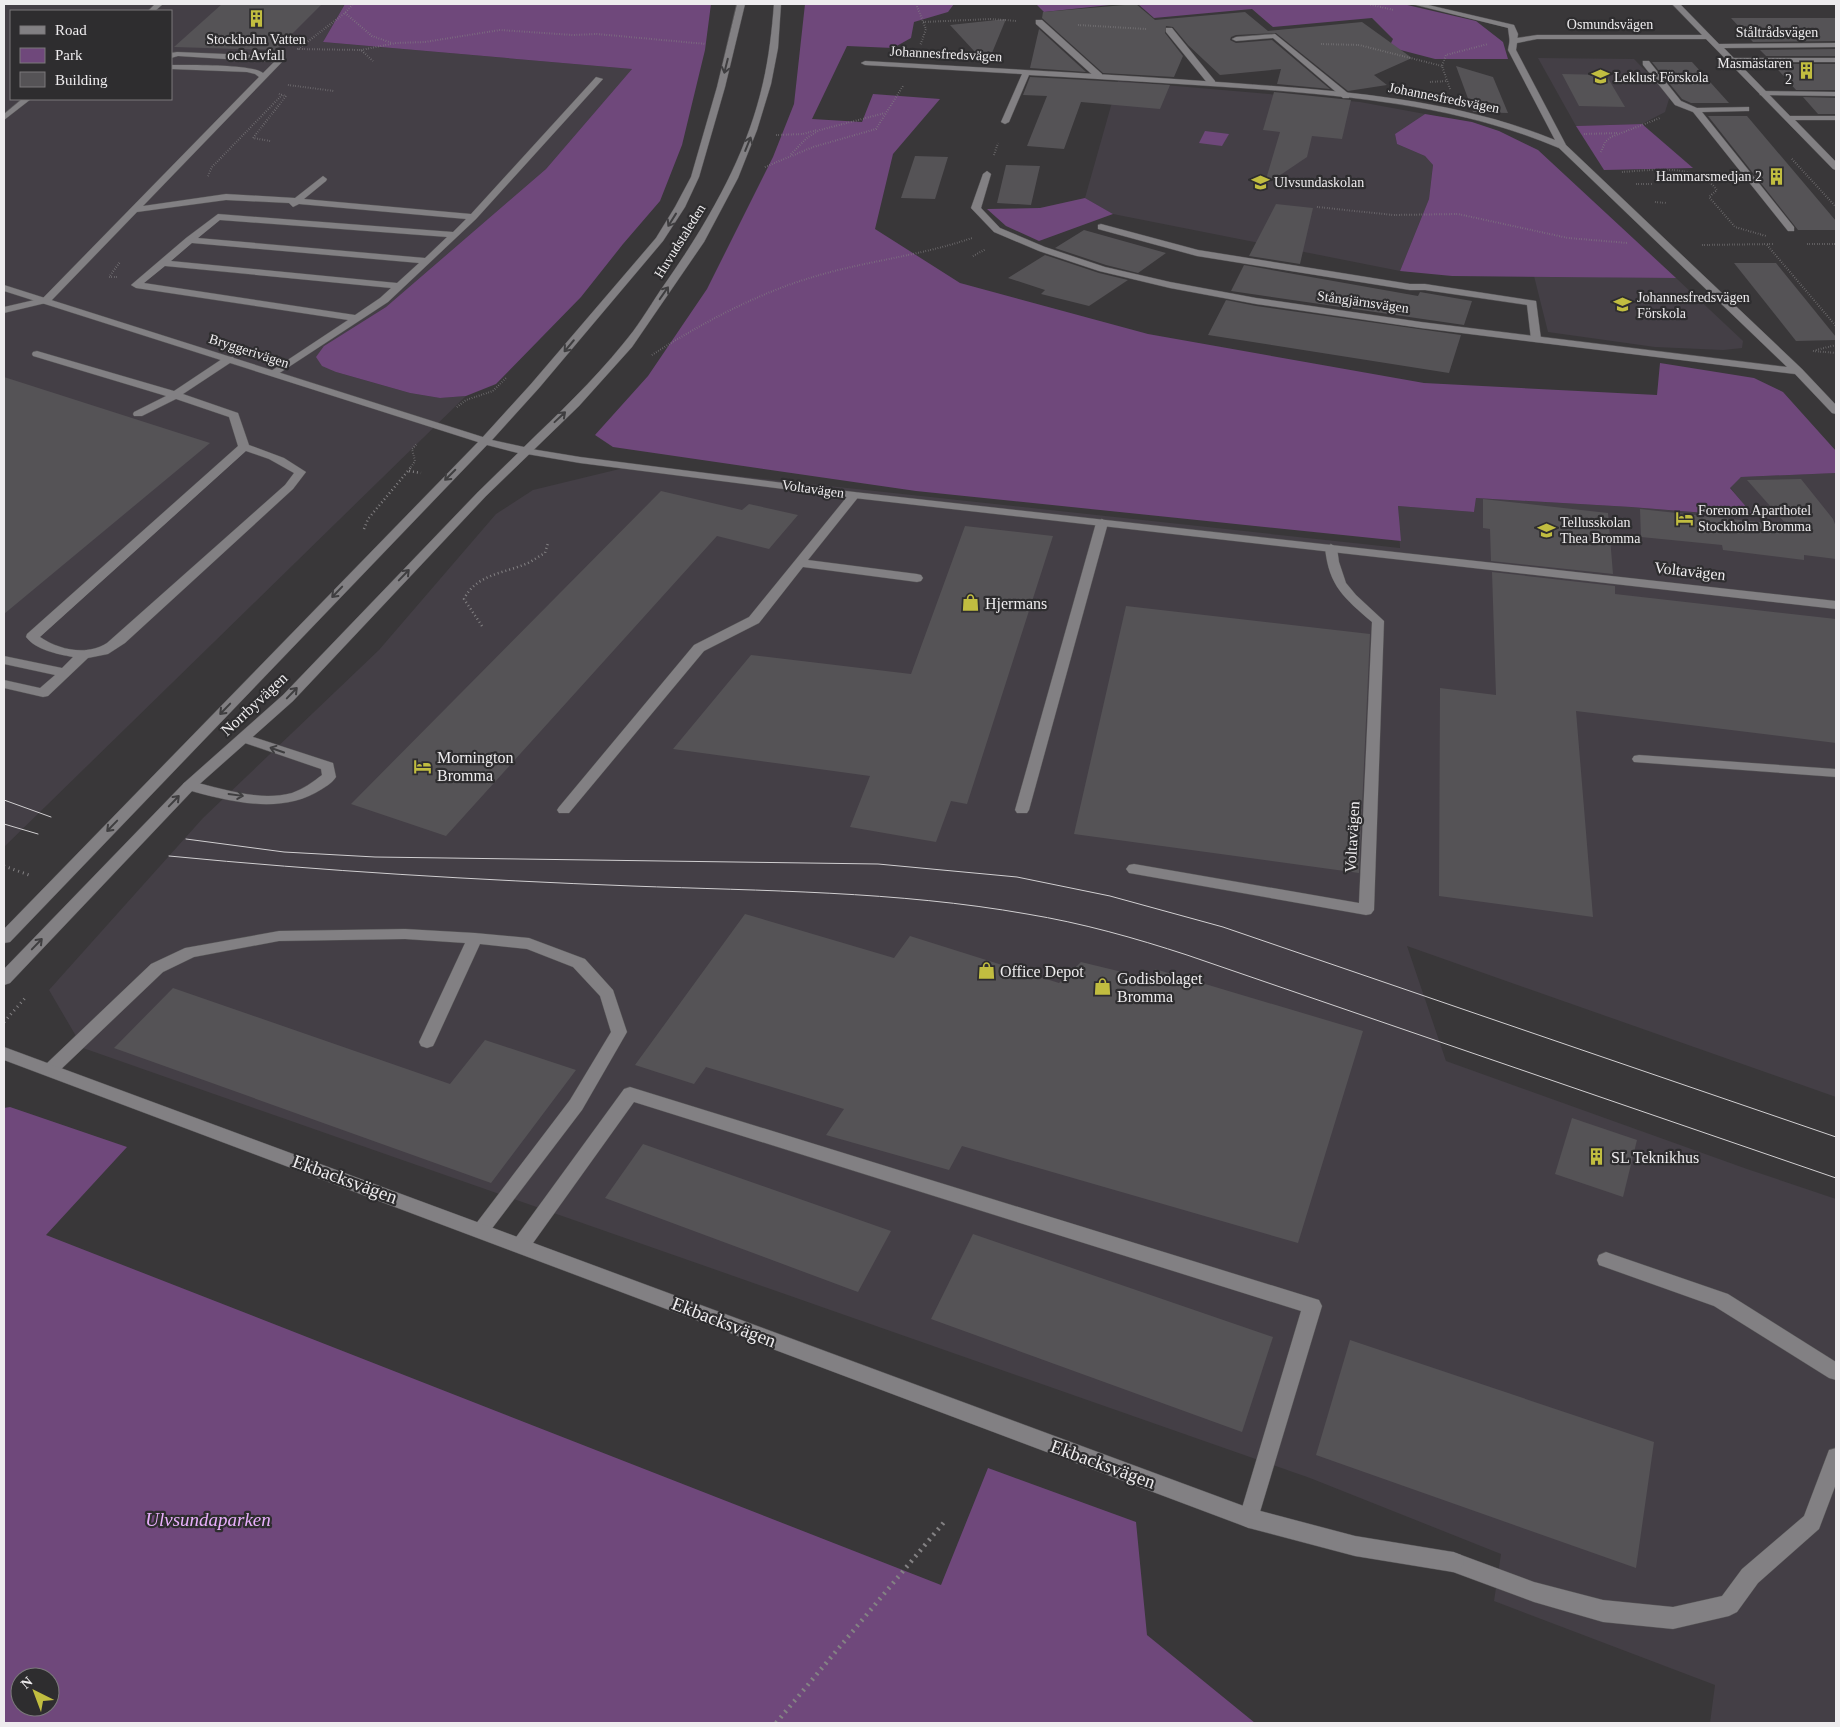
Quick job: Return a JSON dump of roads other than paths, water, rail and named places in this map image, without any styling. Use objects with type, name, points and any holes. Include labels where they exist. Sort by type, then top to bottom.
[{"type":"street","name":"Huvudstaleden","points":[[485,441],[535,386],[660,239],[680,207],[695,177],[721,87],[741,4]]},
{"type":"street","name":"Huvudstaleden","points":[[525,450],[574,404],[628,345],[699,242],[734,178],[753,130],[767,84],[778,19],[778,4]]},
{"type":"street","points":[[1416,4],[1511,27],[1514,34],[1512,50],[1562,146]]},
{"type":"street","name":"Ståltrådsvägen","points":[[1676,4],[1706,37],[1836,167]]},
{"type":"street","points":[[1040,22],[1099,76]]},
{"type":"street","points":[[1169,30],[1212,83]]},
{"type":"street","points":[[1236,40],[1275,36],[1286,43],[1346,96]]},
{"type":"street","name":"Osmundsvägen","points":[[1513,41],[1537,37],[1706,37]]},
{"type":"street","name":"Ståltrådsvägen","points":[[1717,46],[1836,45]]},
{"type":"street","points":[[4,310],[46,300],[279,61],[272,58],[177,54],[172,56]]},
{"type":"street","points":[[1731,60],[1836,60]]},
{"type":"street","name":"Johannesfredsvägen","points":[[865,63],[1212,83],[1346,96],[1402,103],[1482,118],[1524,130],[1562,146],[1798,371],[1836,410]]},
{"type":"street","points":[[1646,63],[1678,103],[1696,110],[1746,109]]},
{"type":"street","points":[[172,67],[247,70],[258,72],[263,77]]},
{"type":"street","points":[[1005,122],[1026,72]]},
{"type":"street","points":[[275,373],[384,300],[473,217],[599,79]]},
{"type":"street","points":[[1763,94],[1836,94]]},
{"type":"street","points":[[4,118],[26,100]]},
{"type":"street","points":[[1696,110],[1791,230]]},
{"type":"street","points":[[1787,118],[1836,118]]},
{"type":"street","name":"Stångjärnsvägen","points":[[987,174],[976,208],[997,230],[1042,249],[1102,269],[1170,285],[1285,305],[1536,339],[1798,371]]},
{"type":"street","points":[[266,220],[297,201],[323,179]]},
{"type":"street","points":[[134,210],[226,197],[297,201],[473,217]]},
{"type":"street","points":[[357,318],[136,285],[218,217],[455,235]]},
{"type":"street","points":[[1102,227],[1197,253],[1410,287],[1425,286],[1532,303],[1536,339]]},
{"type":"street","points":[[189,240],[426,261]]},
{"type":"street","points":[[162,263],[399,286]]},
{"type":"street","name":"Bryggerivägen","points":[[4,288],[485,441],[525,450]]},
{"type":"street","points":[[37,354],[175,395],[234,416],[244,448]]},
{"type":"street","points":[[138,414],[175,395],[229,359]]},
{"type":"street","name":"Norrbyvägen","points":[[4,938],[485,441]]},
{"type":"street","points":[[244,448],[258,450],[286,462],[300,472],[289,487],[120,640],[103,651],[84,654],[43,646],[32,637],[244,448]]},
{"type":"street","name":"Norrbyvägen","points":[[4,979],[189,786],[288,698],[525,450]]},
{"type":"street","name":"Voltavägen","points":[[525,450],[580,460],[854,495],[1836,605]]},
{"type":"street","points":[[564,810],[699,648],[754,620],[854,495]]},
{"type":"street","points":[[1022,810],[1102,523]]},
{"type":"street","name":"Voltavägen","points":[[1134,869],[1366,910],[1378,621],[1341,588],[1332,564],[1331,548]]},
{"type":"street","points":[[800,563],[917,578]]},
{"type":"street","points":[[4,684],[43,693],[84,654]]},
{"type":"street","points":[[4,660],[66,673]]},
{"type":"street","points":[[189,786],[235,796],[288,798],[311,789],[329,777],[328,766],[244,738]]},
{"type":"street","points":[[1639,759],[1836,773]]},
{"type":"street","points":[[50,1070],[157,968],[191,952],[279,936],[405,934],[476,938],[529,944],[579,963],[607,994],[618,1032],[576,1106],[481,1230]]},
{"type":"street","points":[[427,1042],[476,938]]},
{"type":"street","name":"Ekbacksvägen","points":[[4,1053],[1249,1518],[1355,1546],[1453,1562],[1534,1592],[1604,1611],[1673,1618],[1729,1605],[1750,1576],[1812,1522],[1836,1457]]},
{"type":"street","points":[[521,1245],[630,1094],[1312,1306],[1249,1518]]},
{"type":"street","points":[[1606,1260],[1721,1300],[1836,1372]]},
{"type":"tram line","points":[[4,800],[51,817]]},
{"type":"tram line","points":[[4,824],[38,834]]},
{"type":"tram line","points":[[186,839],[284,852],[375,857],[878,864],[1017,877],[1110,896],[1223,927],[1836,1137]]},
{"type":"tram line","points":[[169,856],[342,871],[458,878],[879,896],[978,906],[1048,918],[1108,931],[1187,955],[1836,1178]]},
{"type":"place","name":"Stockholm Vatten och Avfall","points":[[256,19]]},
{"type":"place","name":"Masmästaren 2","points":[[1806,71]]},
{"type":"place","name":"Leklust Förskola","points":[[1600,77]]},
{"type":"place","name":"Hammarsmedjan 2","points":[[1776,176]]},
{"type":"place","name":"Ulvsundaskolan","points":[[1260,182]]},
{"type":"place","name":"Johannesfredsvägen Förskola","points":[[1623,305]]},
{"type":"place","name":"Forenom Aparthotel Stockholm Bromma","points":[[1684,518]]},
{"type":"place","name":"Tellusskolan Thea Bromma","points":[[1546,530]]},
{"type":"place","name":"Hjermans","points":[[971,603]]},
{"type":"place","name":"Mornington Bromma","points":[[423,766]]},
{"type":"place","name":"Office Depot","points":[[986,971]]},
{"type":"place","name":"Godisbolaget Bromma","points":[[1103,987]]},
{"type":"place","name":"SL Teknikhus","points":[[1597,1157]]},
{"type":"park label","name":"Ulvsundaparken","points":[[208,1519]]}]
